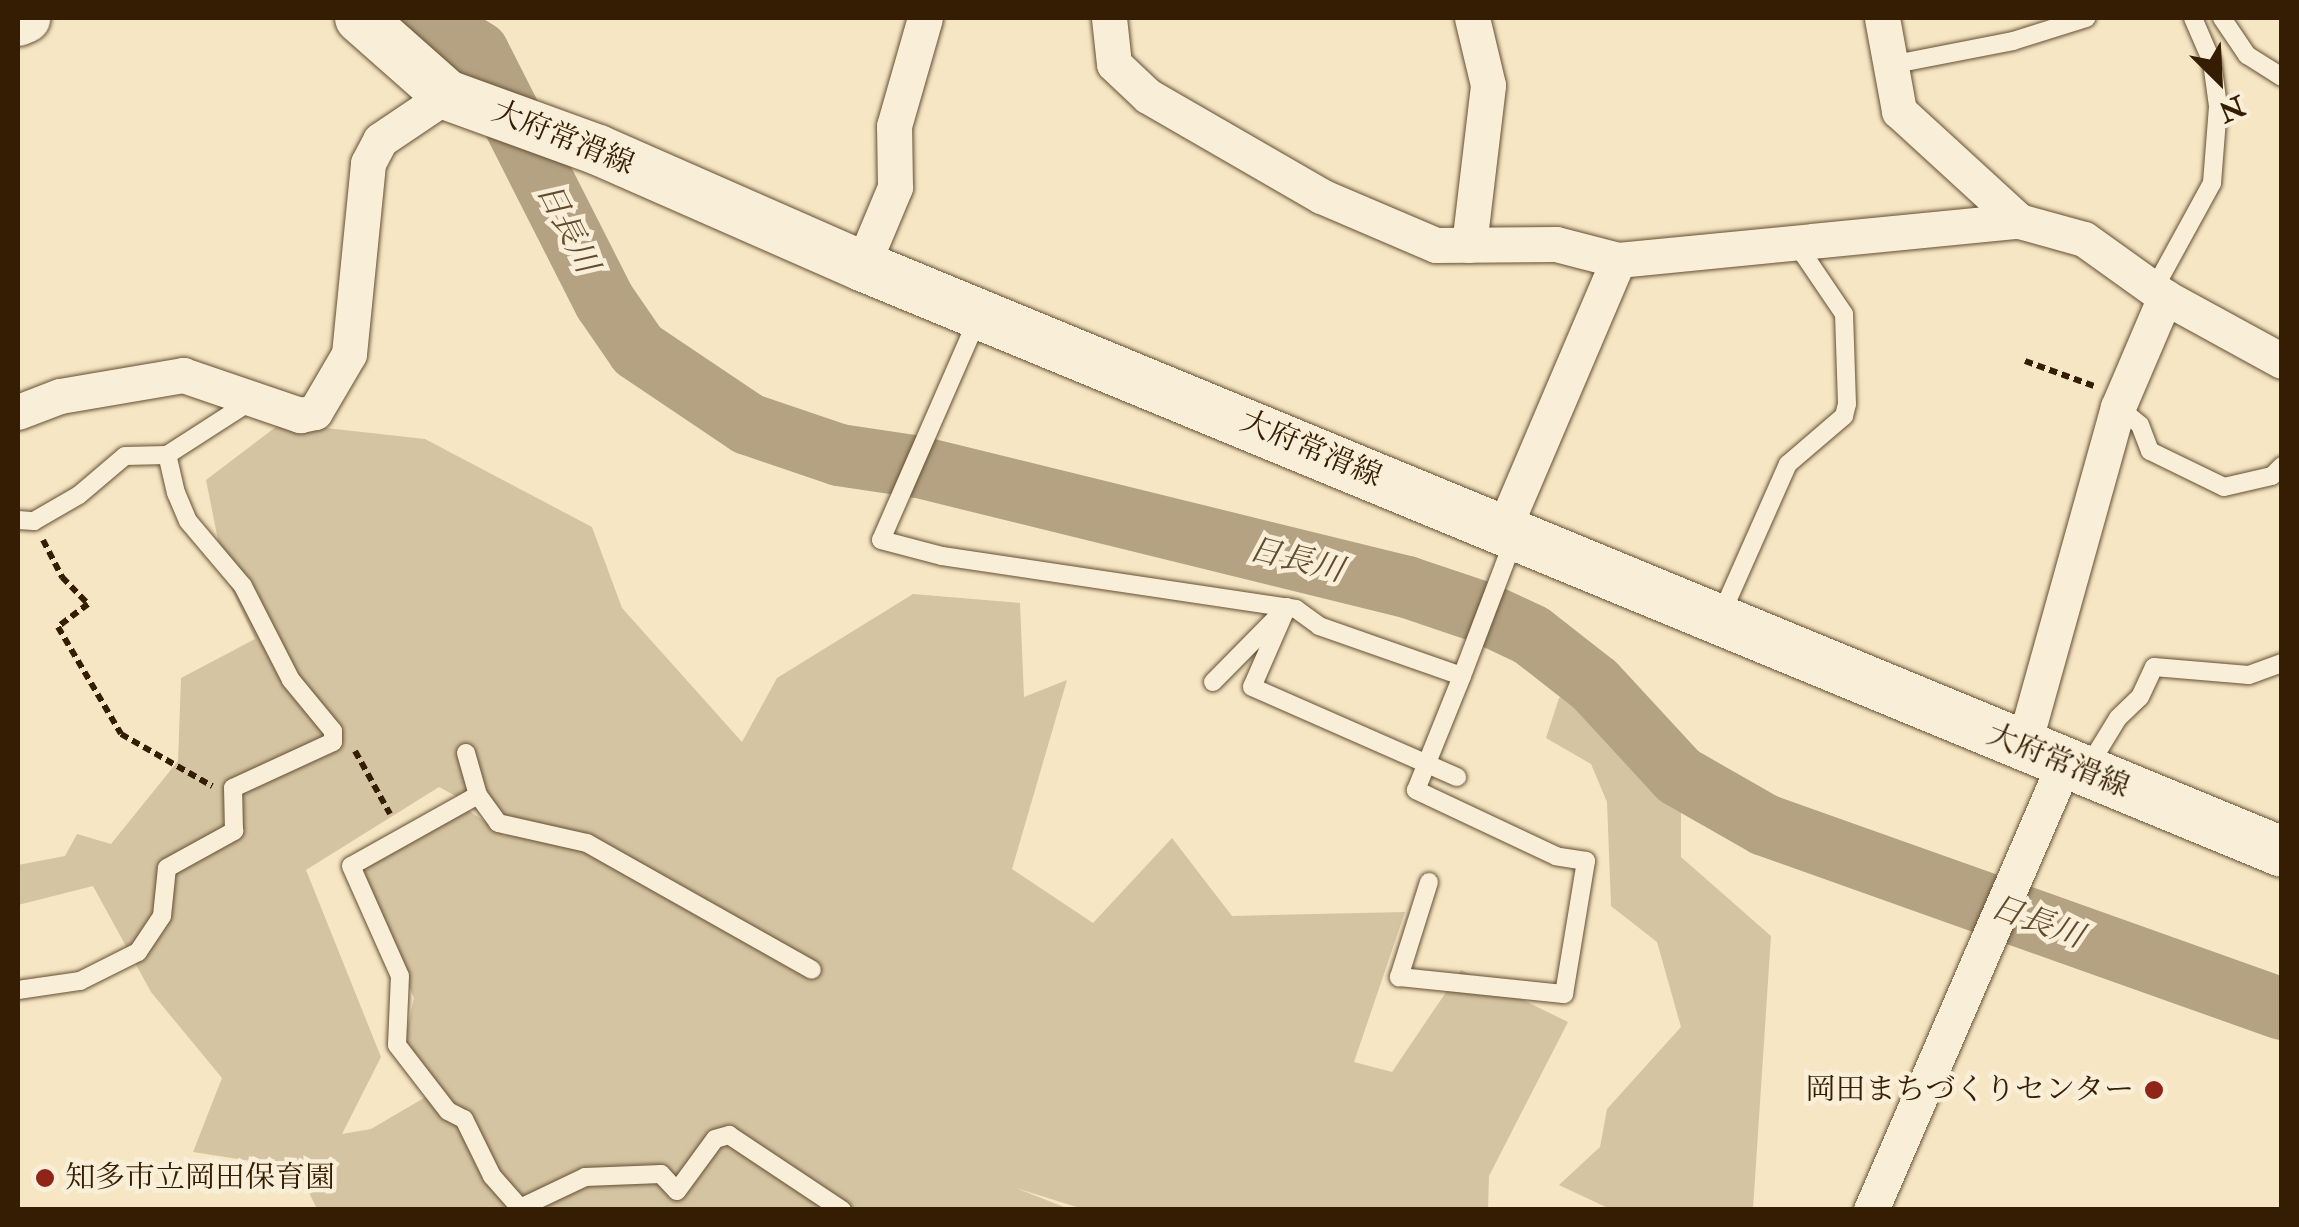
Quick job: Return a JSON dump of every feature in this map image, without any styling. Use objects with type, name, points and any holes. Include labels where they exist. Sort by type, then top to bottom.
[{"type":"main road","points":[[18,22],[25,18]]},
{"type":"main road","name":"大府常滑線","points":[[360,18],[447,95],[598,150],[862,266],[2282,852]]},
{"type":"street","points":[[862,266],[895,187],[894,126],[924,18]]},
{"type":"street","points":[[1109,18],[1114,64],[1148,96],[1321,196],[1436,245],[1556,244],[1618,260],[2019,221],[2084,239],[2160,293],[2282,361]]},
{"type":"street","points":[[1468,245],[1488,85],[1472,18]]},
{"type":"street","points":[[1882,18],[1899,111],[2019,221]]},
{"type":"street","points":[[18,412],[60,396],[183,374],[300,415],[315,412],[349,354],[368,163],[380,140],[447,95]]},
{"type":"street","points":[[1510,533],[1618,260]]},
{"type":"street","points":[[1871,1210],[2002,908],[2058,761],[2120,402],[2160,293]]},
{"type":"lane","points":[[1890,65],[2013,41],[2086,18]]},
{"type":"lane","points":[[2160,293],[2212,184],[2218,106],[2212,62],[2193,18]]},
{"type":"lane","points":[[2222,18],[2247,55],[2282,77]]},
{"type":"lane","points":[[1718,620],[1788,464],[1844,416],[1847,404],[1844,314],[1804,255],[1803,242]]},
{"type":"lane","points":[[980,312],[881,540],[942,556],[1287,607],[1319,626],[1462,676]]},
{"type":"lane","points":[[26,521],[124,456],[167,456],[254,399]]},
{"type":"lane","points":[[2120,402],[2140,425],[2150,451],[2224,487],[2272,476],[2282,466]]},
{"type":"lane","points":[[18,990],[80,981],[138,952],[162,916],[167,868],[234,831],[231,794],[323,751],[333,738],[290,680],[243,586],[188,521],[167,456]]},
{"type":"lane","points":[[1429,882],[1399,977],[1564,994],[1586,862],[1556,856],[1416,790],[1462,676],[1510,533]]},
{"type":"lane","points":[[1213,682],[1287,607]]},
{"type":"lane","points":[[1287,607],[1252,687],[1457,777]]},
{"type":"lane","points":[[2058,761],[2154,668],[2249,675],[2282,663]]},
{"type":"lane","points":[[466,753],[478,794],[498,823],[588,843],[812,970]]},
{"type":"lane","points":[[478,794],[351,866],[400,976],[396,1045],[448,1110],[464,1119],[492,1176],[521,1209],[584,1176],[662,1174],[677,1191],[715,1139],[729,1135],[842,1210]]},
{"type":"path","points":[[2024,361],[2120,402]]},
{"type":"path","points":[[26,521],[62,578],[88,604],[58,627],[121,734],[161,752],[182,775],[231,794]]},
{"type":"path","points":[[333,738],[353,748],[372,776],[402,838]]},
{"type":"shaded area","points":[[281,423],[425,439],[592,527],[622,608],[742,742],[777,678],[913,594],[1020,603],[1024,697],[1067,680],[1012,869],[1093,923],[1172,838],[1232,916],[1405,912],[1354,1062],[1392,1072],[1461,970],[1568,1022],[1489,1176],[1488,1209],[1086,1210],[1016,1188],[1069,1209],[317,1209],[297,1168],[193,1152],[222,1078],[151,992],[93,886],[18,905],[18,865],[65,856],[77,834],[111,844],[178,761],[181,678],[255,639],[225,575],[206,480]],"holes":[[[439,787],[531,837],[504,835],[468,810],[358,867],[414,998],[405,1040],[441,1088],[371,1129],[342,1134],[381,1057],[306,870]]]},
{"type":"shaded area","points":[[1590,691],[1622,730],[1622,759],[1681,802],[1681,857],[1771,936],[1753,1209],[1610,1209],[1559,1185],[1600,1147],[1607,1109],[1681,1027],[1657,942],[1611,906],[1607,802],[1591,764],[1546,738],[1559,698]]},
{"type":"waterway","name":"日長川","points":[[425,18],[478,52],[605,302],[638,350],[748,424],[839,455],[919,467],[1407,587],[1484,613],[1531,635],[1595,685],[1679,776],[1765,825],[2282,1009]]},
{"type":"place","name":"岡田まちづくりセンター","points":[[2154,1090]]},
{"type":"place","name":"知多市立岡田保育園","points":[[45,1178]]}]
